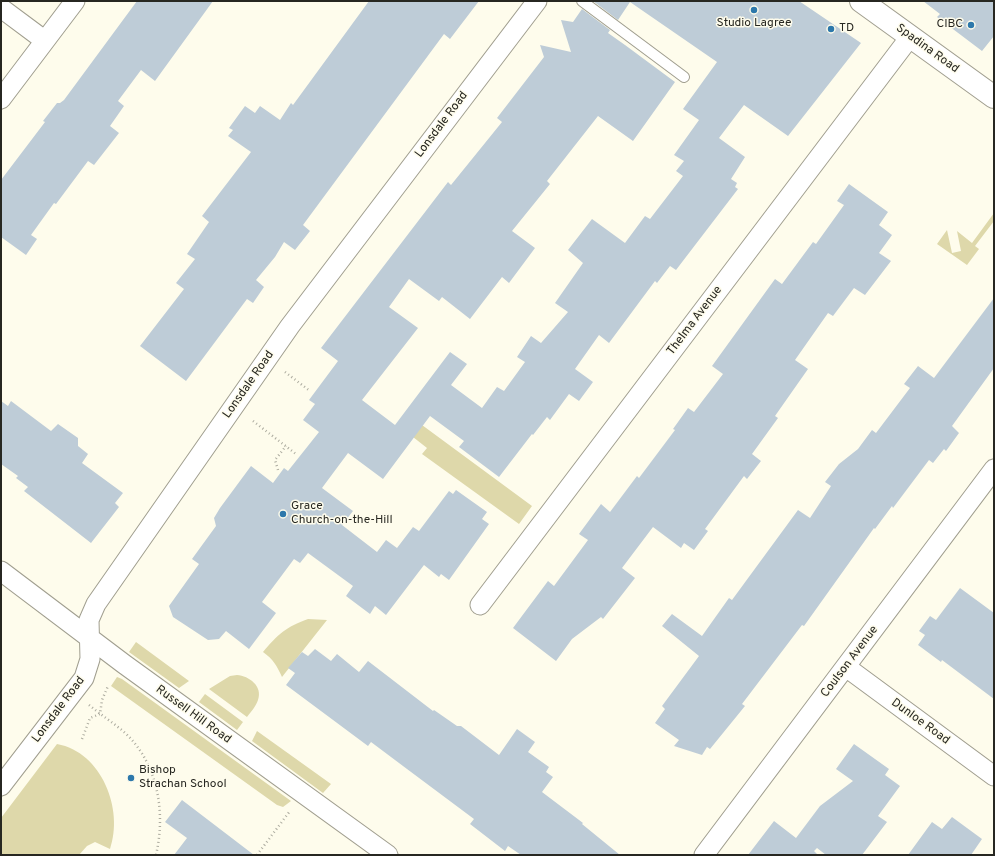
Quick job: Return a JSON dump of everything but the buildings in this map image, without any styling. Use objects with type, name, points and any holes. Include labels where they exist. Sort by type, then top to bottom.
[{"type":"street","points":[[1,99],[44,40],[75,1]]},
{"type":"street","name":"Lonsdale Road","points":[[1,786],[84,678],[90,658],[89,620],[96,604],[290,326],[537,1]]},
{"type":"street","name":"Spadina Road","points":[[861,1],[994,97]]},
{"type":"street","points":[[1,8],[44,40]]},
{"type":"street","name":"Thelma Avenue","points":[[480,605],[910,37]]},
{"type":"street","name":"Coulson Avenue","points":[[704,855],[846,668],[994,469]]},
{"type":"street","name":"Russell Hill Road","points":[[1,570],[89,637],[388,855]]},
{"type":"street","name":"Dunloe Road","points":[[846,668],[994,776]]},
{"type":"lane","points":[[582,1],[684,77]]},
{"type":"path","points":[[285,372],[310,391]]},
{"type":"path","points":[[253,421],[296,454]]},
{"type":"path","points":[[278,470],[275,460],[286,446]]},
{"type":"path","points":[[100,714],[108,686]]},
{"type":"path","points":[[86,703],[124,732],[150,769],[156,787],[161,820],[156,855]]},
{"type":"path","points":[[82,739],[90,718],[100,714]]},
{"type":"path","points":[[256,855],[292,808]]},
{"type":"shaded area","points":[[994,213],[994,221],[975,246],[979,249],[967,265],[937,244],[947,230],[952,253],[961,251],[957,231],[972,243]]},
{"type":"shaded area","points":[[422,425],[532,506],[519,524],[422,454],[427,448],[413,437]]},
{"type":"shaded area","points":[[308,619],[327,620],[282,677],[274,663],[263,652],[273,640],[283,632]]},
{"type":"shaded area","points":[[136,642],[189,681],[179,688],[129,652]]},
{"type":"shaded area","points":[[237,675],[246,677],[257,686],[259,690],[257,702],[247,717],[209,689],[230,676]]},
{"type":"shaded area","points":[[117,677],[122,679],[291,801],[283,807],[277,805],[111,686]]},
{"type":"shaded area","points":[[205,694],[243,722],[237,730],[199,702]]},
{"type":"shaded area","points":[[257,731],[331,784],[323,793],[252,741]]},
{"type":"shaded area","points":[[57,744],[73,749],[86,758],[97,770],[106,785],[114,817],[114,834],[110,849],[95,842],[87,846],[79,855],[1,855],[1,818]]},
{"type":"place","name":"Studio Lagree","points":[[754,10]]},
{"type":"place","name":"CIBC","points":[[971,25]]},
{"type":"place","name":"TD","points":[[831,29]]},
{"type":"place","name":"Grace Church-on-the-Hill","points":[[283,514]]},
{"type":"place","name":"Bishop Strachan School","points":[[131,778]]}]
